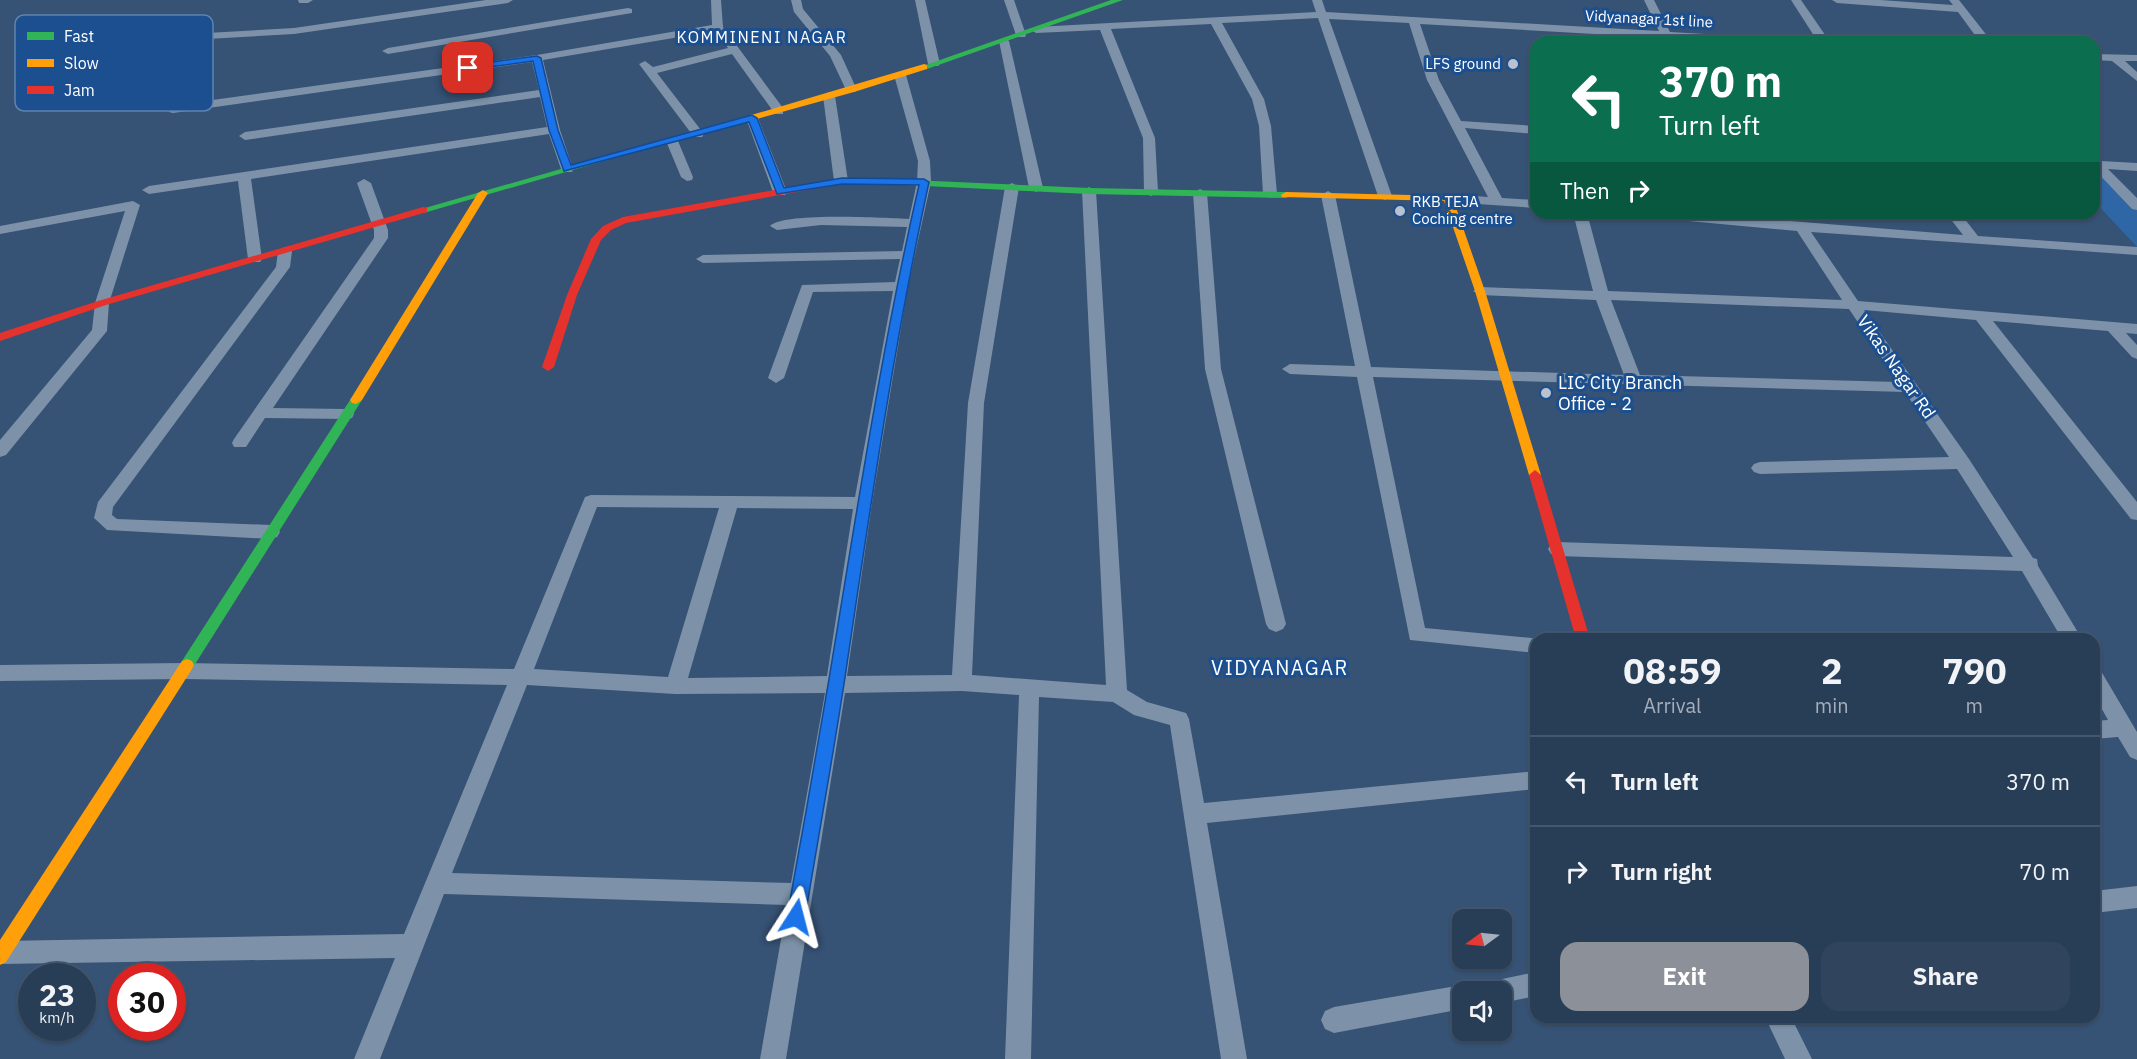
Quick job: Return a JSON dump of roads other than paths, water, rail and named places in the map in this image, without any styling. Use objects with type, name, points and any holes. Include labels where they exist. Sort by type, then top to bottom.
[{"type":"street","points":[[213,36],[294,32],[508,0]]},
{"type":"street","points":[[623,0],[635,31]]},
{"type":"street","points":[[716,0],[718,27],[779,111]]},
{"type":"street","points":[[796,0],[798,10],[835,55],[851,90]]},
{"type":"street","points":[[920,0],[934,64]]},
{"type":"street","points":[[1009,0],[1021,35]]},
{"type":"street","points":[[0,337],[102,303],[851,90],[1021,35],[1118,0]]},
{"type":"street","points":[[1317,0],[1385,196]]},
{"type":"street","points":[[1649,0],[1666,34]]},
{"type":"street","points":[[1796,0],[1820,36]]},
{"type":"street","points":[[1837,0],[1956,4],[1981,36]]},
{"type":"street","name":"Vidyanagar 1st line","points":[[1035,30],[1322,15],[1698,36]]},
{"type":"street","points":[[1214,20],[1246,73],[1258,99],[1265,126],[1270,194]]},
{"type":"street","points":[[1414,21],[1433,80],[1497,201]]},
{"type":"street","points":[[1104,26],[1149,138],[1151,192]]},
{"type":"street","points":[[388,51],[635,31],[718,27]]},
{"type":"street","points":[[213,103],[537,58],[635,31]]},
{"type":"street","points":[[1004,40],[1036,188]]},
{"type":"street","points":[[698,134],[647,67],[735,50]]},
{"type":"street","points":[[2100,57],[2137,58]]},
{"type":"street","points":[[2114,57],[2137,78]]},
{"type":"street","points":[[537,58],[544,93],[567,169]]},
{"type":"street","points":[[773,1059],[836,685],[863,503],[901,286],[924,182],[924,161],[900,75]]},
{"type":"street","points":[[245,136],[544,93]]},
{"type":"street","points":[[829,96],[842,181]]},
{"type":"street","points":[[752,118],[780,192]]},
{"type":"street","points":[[1457,124],[1530,130]]},
{"type":"street","points":[[149,190],[554,130]]},
{"type":"street","points":[[672,141],[687,177]]},
{"type":"street","points":[[2100,164],[2137,166]]},
{"type":"street","points":[[2100,169],[2137,206]]},
{"type":"street","points":[[244,176],[255,259]]},
{"type":"street","points":[[548,367],[572,295],[596,239],[607,228],[623,220],[842,181],[924,182],[1089,191],[1448,198],[1530,204]]},
{"type":"street","points":[[240,442],[381,238],[381,230],[364,183]]},
{"type":"street","points":[[962,683],[976,403],[1012,187]]},
{"type":"street","points":[[1089,191],[1117,694]]},
{"type":"street","points":[[1,955],[312,471],[483,193]]},
{"type":"street","points":[[1200,193],[1213,369],[1276,624]]},
{"type":"street","points":[[1329,195],[1417,635],[1530,644]]},
{"type":"street","points":[[1448,198],[1480,291],[1581,633]]},
{"type":"street","points":[[0,230],[134,205],[102,303],[99,331],[0,451]]},
{"type":"street","points":[[1582,219],[1602,296],[1634,380]]},
{"type":"street","points":[[1712,219],[2137,251]]},
{"type":"street","points":[[1958,219],[1974,240]]},
{"type":"street","points":[[777,226],[821,221],[915,224]]},
{"type":"street","points":[[1801,227],[1853,305]]},
{"type":"street","points":[[271,532],[113,525],[103,518],[104,506],[283,267],[285,251]]},
{"type":"street","points":[[812,272],[908,255]]},
{"type":"street","points":[[703,259],[812,272],[901,286]]},
{"type":"street","points":[[776,378],[812,272]]},
{"type":"street","points":[[1480,291],[1853,305]]},
{"type":"street","name":"Vikas Nagar Rd","points":[[1853,305],[2137,329]]},
{"type":"street","name":"Vikas Nagar Rd","points":[[1853,305],[2030,564],[2069,633]]},
{"type":"street","points":[[1981,316],[2137,514]]},
{"type":"street","points":[[2113,328],[2137,354]]},
{"type":"street","points":[[1290,369],[1910,387]]},
{"type":"street","points":[[260,413],[346,414]]},
{"type":"street","points":[[1760,468],[1963,463]]},
{"type":"street","points":[[367,1059],[436,883],[523,677],[591,501],[863,503]]},
{"type":"street","points":[[675,686],[730,502]]},
{"type":"street","points":[[1557,549],[2030,564]]},
{"type":"street","points":[[0,672],[184,671],[523,677],[675,686],[962,683],[1117,694],[1142,709],[1179,719],[1234,1059]]},
{"type":"street","points":[[1018,1059],[1029,688]]},
{"type":"street","points":[[2100,688],[2137,751]]},
{"type":"street","points":[[2100,730],[2122,728]]},
{"type":"street","points":[[1194,814],[1530,781]]},
{"type":"street","points":[[436,883],[800,894]]},
{"type":"street","points":[[2100,901],[2137,897]]},
{"type":"street","points":[[1,955],[411,946]]},
{"type":"street","points":[[1512,988],[1530,985]]},
{"type":"street","points":[[1334,1020],[1452,999]]},
{"type":"street","points":[[1780,1023],[1799,1059]]},
{"type":"place","name":"LFS ground","points":[[1513,64]]},
{"type":"place","name":"RKB TEJA Coching centre","points":[[1400,211]]},
{"type":"place","name":"LIC City Branch Office - 2","points":[[1546,393]]},
{"type":"district","name":"KOMMINENI NAGAR","points":[[762,37]]},
{"type":"district","name":"VIDYANAGAR","points":[[1280,668]]}]
